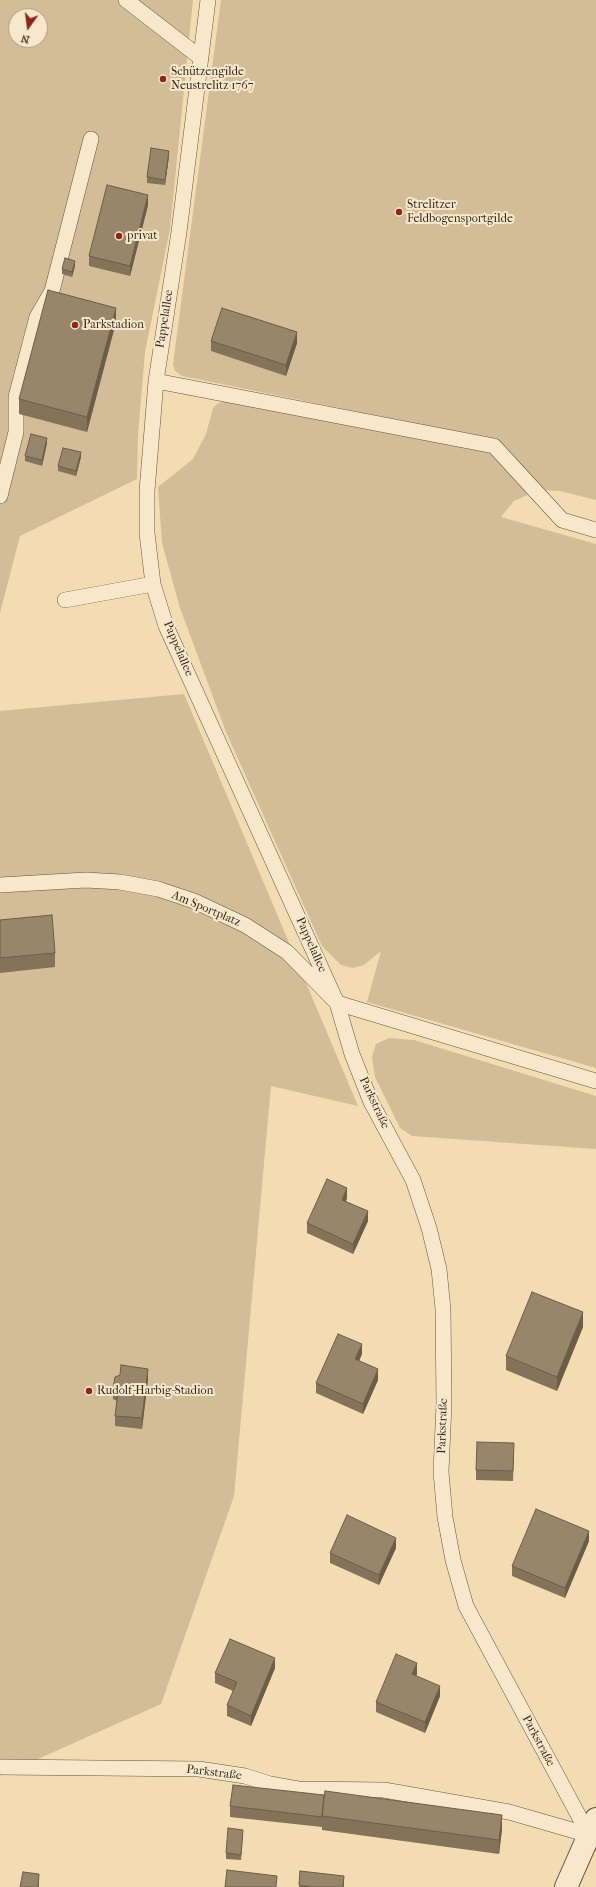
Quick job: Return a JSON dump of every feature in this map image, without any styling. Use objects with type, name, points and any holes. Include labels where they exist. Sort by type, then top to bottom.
[{"type":"street","points":[[566,1887],[592,1827]]},
{"type":"lane","points":[[126,0],[201,58]]},
{"type":"lane","name":"Pappelallee","points":[[208,0],[179,232],[156,381],[147,491],[147,534],[152,584],[166,626],[337,1003]]},
{"type":"lane","points":[[0,496],[16,432],[16,397],[37,316],[52,291],[91,139]]},
{"type":"lane","points":[[156,381],[494,446],[562,520],[596,530]]},
{"type":"lane","points":[[65,600],[152,584]]},
{"type":"lane","name":"Am Sportplatz","points":[[0,885],[86,880],[120,882],[158,889],[194,901],[245,925],[287,952],[337,1003]]},
{"type":"lane","points":[[337,1003],[596,1081]]},
{"type":"lane","name":"Parkstraße","points":[[337,1003],[352,1054],[371,1102],[413,1180],[429,1228],[439,1269],[444,1309],[443,1487],[445,1517],[453,1560],[466,1606],[592,1827]]},
{"type":"lane","name":"Parkstraße","points":[[0,1767],[199,1769],[245,1776],[270,1784],[298,1789],[384,1790],[592,1827]]},
{"type":"shaded area","name":"Parkstadion","points":[[0,0],[193,0],[170,229],[145,352],[138,434],[137,479],[20,536],[0,613]]},
{"type":"shaded area","points":[[221,0],[596,0],[596,500],[560,491],[539,490],[514,501],[501,517],[596,544],[596,1068],[367,1002],[381,951],[364,965],[353,968],[341,965],[322,946],[226,732],[180,608],[162,543],[158,487],[193,459],[206,434],[213,408],[217,404],[224,401],[425,438],[433,427],[182,376],[175,371],[173,364]]},
{"type":"shaded area","points":[[184,694],[358,1106],[271,1086],[234,1496],[161,1704],[0,1776],[0,711]]},
{"type":"shaded area","points":[[389,1038],[414,1040],[596,1096],[596,1149],[412,1136],[400,1128],[375,1077],[372,1057],[376,1044]]},
{"type":"building","points":[[151,148],[169,151],[165,180],[147,177]]},
{"type":"building","name":"privat","points":[[107,185],[148,195],[130,266],[89,256]]},
{"type":"building","points":[[65,258],[75,261],[72,272],[62,269]]},
{"type":"building","points":[[48,290],[116,308],[87,417],[19,399]]},
{"type":"building","points":[[222,308],[297,332],[286,365],[211,341]]},
{"type":"building","points":[[31,434],[47,438],[42,460],[25,456]]},
{"type":"building","points":[[63,448],[81,452],[76,471],[58,466]]},
{"type":"building","points":[[52,915],[55,953],[0,958],[0,920]]},
{"type":"building","points":[[327,1179],[347,1188],[342,1200],[368,1211],[353,1244],[307,1223]]},
{"type":"building","points":[[532,1292],[583,1312],[557,1377],[506,1356]]},
{"type":"building","points":[[338,1334],[362,1344],[355,1359],[378,1369],[363,1404],[316,1383]]},
{"type":"building","points":[[121,1365],[148,1369],[142,1418],[115,1416],[118,1392],[113,1388],[115,1377],[120,1375]]},
{"type":"building","points":[[477,1442],[514,1443],[513,1471],[476,1470]]},
{"type":"building","points":[[536,1509],[589,1531],[565,1588],[512,1566]]},
{"type":"building","points":[[347,1515],[396,1538],[379,1575],[330,1553]]},
{"type":"building","points":[[230,1639],[275,1658],[251,1716],[227,1705],[237,1682],[215,1673]]},
{"type":"building","points":[[396,1654],[417,1663],[412,1674],[440,1686],[425,1722],[376,1702]]},
{"type":"building","points":[[233,1785],[324,1795],[322,1817],[230,1806]]},
{"type":"building","points":[[325,1791],[502,1815],[499,1840],[322,1816]]},
{"type":"building","points":[[228,1828],[243,1830],[241,1855],[226,1853]]},
{"type":"building","points":[[227,1870],[277,1876],[276,1887],[225,1887]]},
{"type":"building","points":[[300,1871],[344,1876],[343,1887],[313,1887],[299,1885]]},
{"type":"building","points":[[23,1872],[39,1874],[38,1887],[20,1887]]},
{"type":"place","name":"Schützengilde Neustrelitz 1767","points":[[163,79]]},
{"type":"place","name":"Strelitzer Feldbogensportgilde","points":[[399,212]]},
{"type":"place","name":"privat","points":[[119,236]]},
{"type":"place","name":"Parkstadion","points":[[75,325]]},
{"type":"place","name":"Rudolf-Harbig-Stadion","points":[[89,1391]]}]
